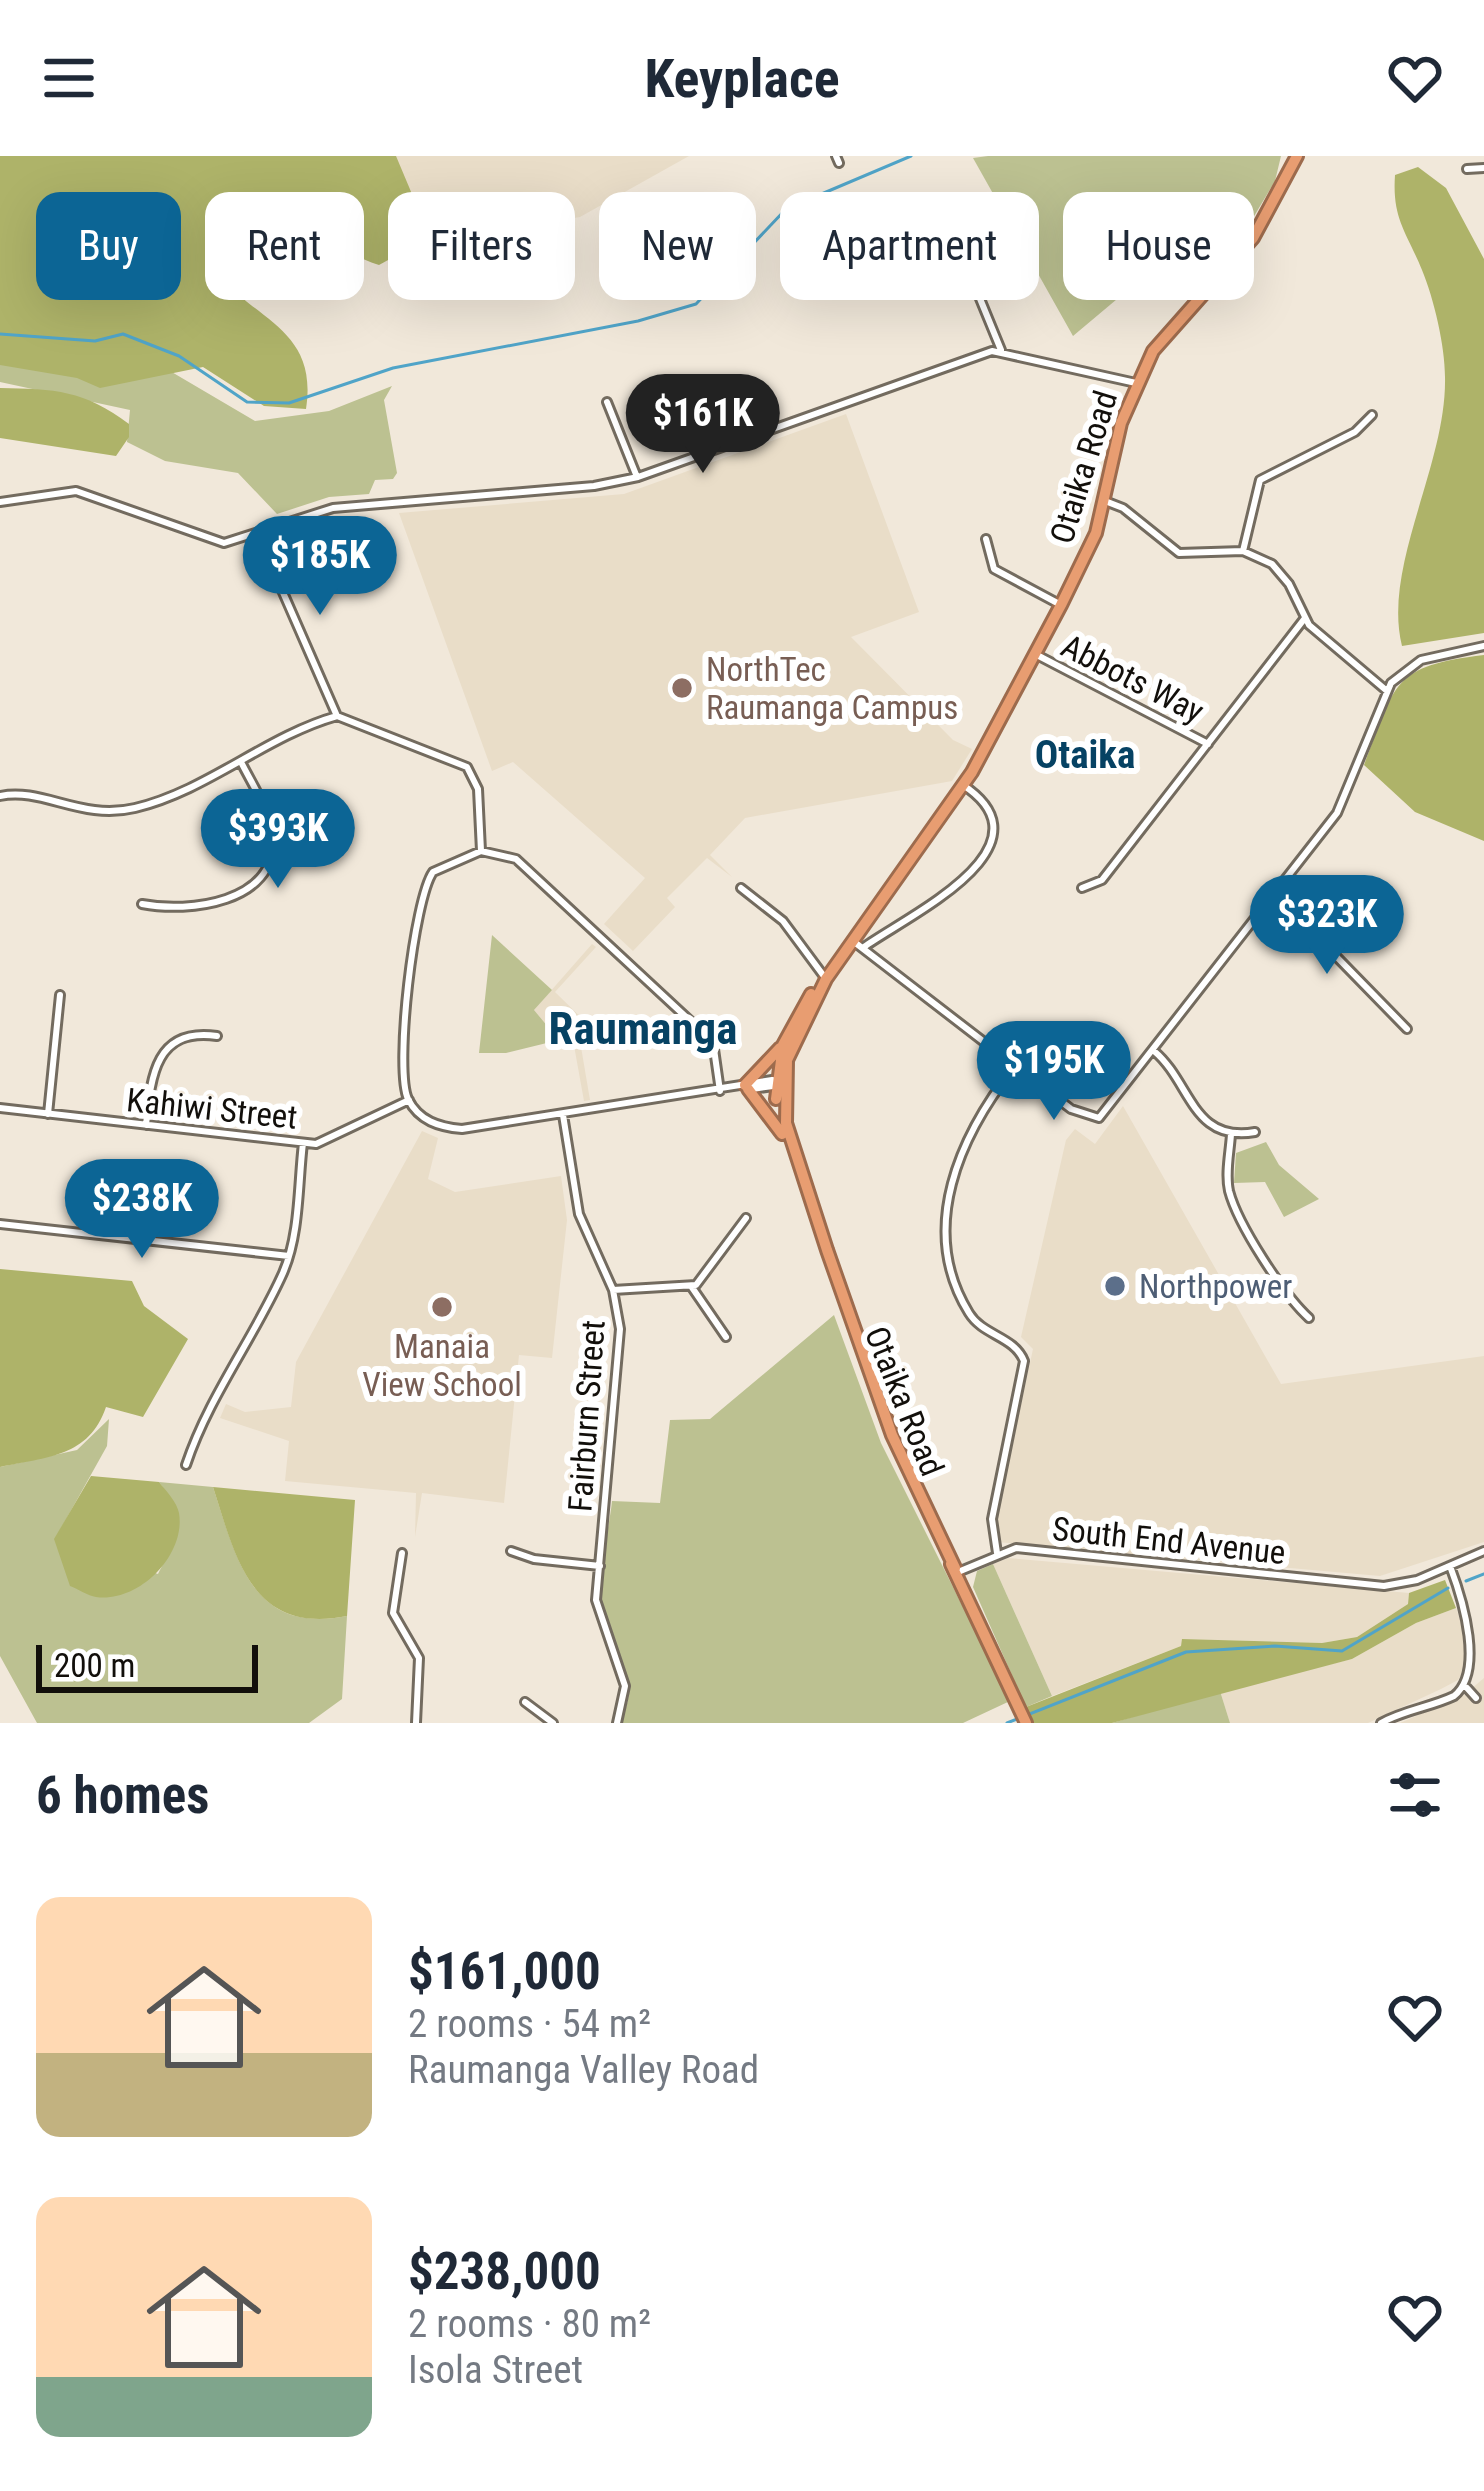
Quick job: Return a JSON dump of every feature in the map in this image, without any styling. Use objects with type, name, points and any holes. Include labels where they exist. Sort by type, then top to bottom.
[{"type":"highway","name":"Otaika Road","points":[[1284,186],[1287,156]]},
{"type":"highway","name":"Otaika Road","points":[[956,1570],[946,1560],[888,1441],[782,1134],[783,1045],[798,1012],[858,945],[963,785],[1035,654],[1105,501],[1121,423],[1136,383],[1166,331],[1253,238],[1297,156]]},
{"type":"highway","name":"Otaika Road","points":[[826,979],[797,1031],[779,1083],[788,1132],[869,1375],[1024,1719]]},
{"type":"highway","points":[[782,1134],[743,1087],[783,1045]]},
{"type":"street","points":[[1467,169],[1484,168]]},
{"type":"street","points":[[981,300],[1001,350]]},
{"type":"street","points":[[0,502],[67,490],[220,543],[350,506],[594,486],[638,477],[1001,350],[1136,383]]},
{"type":"street","points":[[608,403],[638,477]]},
{"type":"street","points":[[1243,551],[1260,480],[1355,432],[1372,415]]},
{"type":"street","points":[[1105,501],[1184,554],[1243,551],[1281,572],[1305,618],[1387,691]]},
{"type":"street","points":[[257,532],[337,716],[467,767],[478,789],[481,850]]},
{"type":"street","points":[[986,539],[994,569],[1061,605]]},
{"type":"street","points":[[1082,887],[1102,880],[1305,618]]},
{"type":"street","points":[[858,945],[1080,1115],[1103,1115],[1344,803],[1387,691],[1421,660],[1484,646]]},
{"type":"street","name":"Abbots Way","points":[[1035,654],[1208,744]]},
{"type":"street","points":[[0,796],[23,795],[79,811],[120,811],[166,798],[337,716]]},
{"type":"street","points":[[142,904],[214,901],[242,893],[263,877],[272,851],[271,826],[241,762]]},
{"type":"street","name":"Otaika Road","points":[[858,945],[980,867],[990,841],[988,812],[963,785]]},
{"type":"street","points":[[720,1091],[713,1042],[516,859],[481,850],[440,866],[422,893],[403,1063],[409,1100],[423,1118],[456,1129],[779,1083]]},
{"type":"street","points":[[741,889],[783,921],[826,979]]},
{"type":"street","points":[[1269,902],[1327,947],[1407,1029]]},
{"type":"street","points":[[48,1114],[60,995]]},
{"type":"street","points":[[146,1125],[152,1072],[163,1051],[184,1037],[217,1036]]},
{"type":"street","points":[[1154,1051],[1200,1118],[1231,1134],[1255,1132]]},
{"type":"street","points":[[956,1570],[997,1552],[991,1523],[1024,1360],[1017,1347],[970,1315],[943,1227],[969,1130],[1016,1066]]},
{"type":"street","name":"Kahiwi Street","points":[[0,1108],[303,1143],[326,1142],[409,1100]]},
{"type":"street","name":"Fairburn Street","points":[[563,1114],[579,1214],[613,1290],[621,1349],[598,1614],[625,1686],[616,1723]]},
{"type":"street","points":[[1231,1134],[1228,1184],[1232,1200],[1289,1300],[1309,1318]]},
{"type":"street","points":[[186,1465],[196,1433],[289,1256],[303,1143]]},
{"type":"street","points":[[613,1290],[700,1282],[746,1218]]},
{"type":"street","points":[[0,1223],[289,1256]]},
{"type":"street","points":[[691,1286],[726,1336]]},
{"type":"street","name":"South End Avenue","points":[[997,1552],[1016,1548],[1399,1584],[1484,1551]]},
{"type":"street","points":[[511,1551],[599,1566]]},
{"type":"street","points":[[402,1552],[393,1612],[419,1658],[416,1723]]},
{"type":"street","points":[[1381,1723],[1467,1688],[1478,1669],[1480,1650],[1450,1566]]},
{"type":"street","points":[[1467,1688],[1476,1698]]},
{"type":"street","points":[[525,1702],[553,1723]]},
{"type":"shaded area","points":[[284,156],[689,156],[625,192],[599,192],[599,206],[575,218],[575,192],[388,192],[388,236],[364,218],[364,192],[331,192]]},
{"type":"shaded area","name":"NorthTec Raumanga Campus","points":[[846,414],[919,612],[851,637],[953,740],[972,749],[952,781],[745,818],[710,855],[732,877],[707,858],[667,898],[675,907],[633,951],[604,924],[645,878],[513,762],[492,771],[399,513],[624,494]]},
{"type":"shaded area","points":[[592,944],[596,947],[555,992],[600,1036],[580,1041],[590,1100],[584,1101],[573,1040],[559,1040],[534,1010]]},
{"type":"shaded area","points":[[1123,1106],[1281,1384],[1484,1356],[1484,1542],[1380,1576],[997,1542],[995,1525],[1033,1349],[1021,1337],[1066,1140],[1075,1129],[1095,1144]]},
{"type":"shaded area","name":"Manaia View School","points":[[422,1131],[438,1138],[428,1179],[455,1192],[561,1176],[567,1220],[552,1358],[519,1355],[504,1503],[422,1493],[415,1537],[416,1493],[285,1481],[289,1441],[220,1418],[226,1404],[245,1412],[291,1407],[296,1362]]},
{"type":"shaded area","points":[[1008,1558],[1409,1593],[1408,1604],[1357,1637],[1322,1643],[1183,1639],[1181,1646],[1052,1696],[993,1564]]},
{"type":"shaded area","points":[[1456,1608],[1470,1648],[1468,1663],[1458,1680],[1441,1689],[1368,1723],[1230,1723],[1220,1691],[1352,1659],[1416,1623]]},
{"type":"shaded area","points":[[1484,1678],[1484,1723],[1400,1723],[1464,1695]]},
{"type":"green space","points":[[0,156],[396,156],[411,192],[388,192],[388,260],[379,265],[364,259],[364,192],[205,192],[205,300],[246,300],[286,335],[307,377],[306,409],[264,406],[203,367],[100,388],[77,378],[0,365]]},
{"type":"green space","points":[[1281,156],[1275,181],[1254,216],[1254,192],[1063,192],[1063,300],[1116,300],[1073,336],[1039,275],[1039,192],[992,192],[973,158]]},
{"type":"green space","points":[[1418,167],[1446,188],[1484,259],[1484,633],[1402,646],[1401,583],[1436,445],[1445,377],[1431,295],[1396,203],[1395,175]]},
{"type":"green space","points":[[0,349],[170,371],[255,421],[329,411],[392,386],[384,400],[397,473],[393,479],[375,480],[369,494],[329,497],[277,514],[238,473],[165,461],[127,442],[130,410],[0,382]]},
{"type":"green space","points":[[0,388],[83,398],[129,424],[129,437],[116,456],[0,438]]},
{"type":"green space","points":[[1484,655],[1484,841],[1415,812],[1364,765],[1401,683],[1431,665]]},
{"type":"green space","points":[[492,935],[552,990],[534,1010],[559,1040],[506,1053],[479,1053]]},
{"type":"green space","points":[[1266,1142],[1279,1165],[1319,1199],[1284,1217],[1265,1182],[1234,1183],[1236,1153]]},
{"type":"green space","points":[[0,1269],[132,1281],[144,1306],[188,1339],[143,1417],[106,1407],[89,1436],[77,1445],[50,1457],[0,1467]]},
{"type":"green space","points":[[834,1315],[881,1443],[1010,1701],[963,1723],[618,1723],[629,1693],[627,1678],[605,1622],[600,1594],[612,1501],[660,1503],[670,1420],[710,1419]]},
{"type":"green space","points":[[109,1419],[107,1446],[55,1539],[158,1574],[178,1527],[175,1507],[159,1482],[213,1487],[241,1565],[269,1603],[289,1614],[315,1619],[347,1616],[342,1699],[309,1723],[37,1723],[0,1656],[0,1467],[77,1450]]},
{"type":"green space","points":[[91,1476],[159,1482],[179,1513],[175,1545],[167,1560],[143,1584],[112,1597],[93,1596],[70,1586],[54,1539]]},
{"type":"green space","points":[[213,1487],[355,1500],[347,1616],[315,1619],[289,1614],[269,1603],[240,1564]]},
{"type":"green space","points":[[993,1564],[1052,1696],[1026,1707],[973,1587],[977,1571]]},
{"type":"green space","points":[[1445,1580],[1456,1608],[1416,1623],[1352,1659],[1112,1723],[1033,1723],[1026,1707],[1181,1646],[1182,1639],[1322,1643],[1357,1637],[1408,1604],[1409,1593]]},
{"type":"green space","points":[[1220,1691],[1230,1723],[1112,1723]]},
{"type":"waterway","points":[[0,334],[95,341],[123,334],[179,356],[247,402],[289,403],[393,368],[638,321],[696,304],[786,209],[911,156]]},
{"type":"waterway","points":[[1466,1581],[1484,1574]]},
{"type":"waterway","points":[[1007,1723],[1186,1652],[1275,1646],[1342,1651],[1448,1588]]},
{"type":"place","name":"NorthTec Raumanga Campus","points":[[682,688]]},
{"type":"place","name":"Northpower","points":[[1115,1286]]},
{"type":"place","name":"Manaia View School","points":[[442,1307]]},
{"type":"district","name":"Otaika","points":[[1085,754]]},
{"type":"district","name":"Raumanga","points":[[643,1028]]}]
